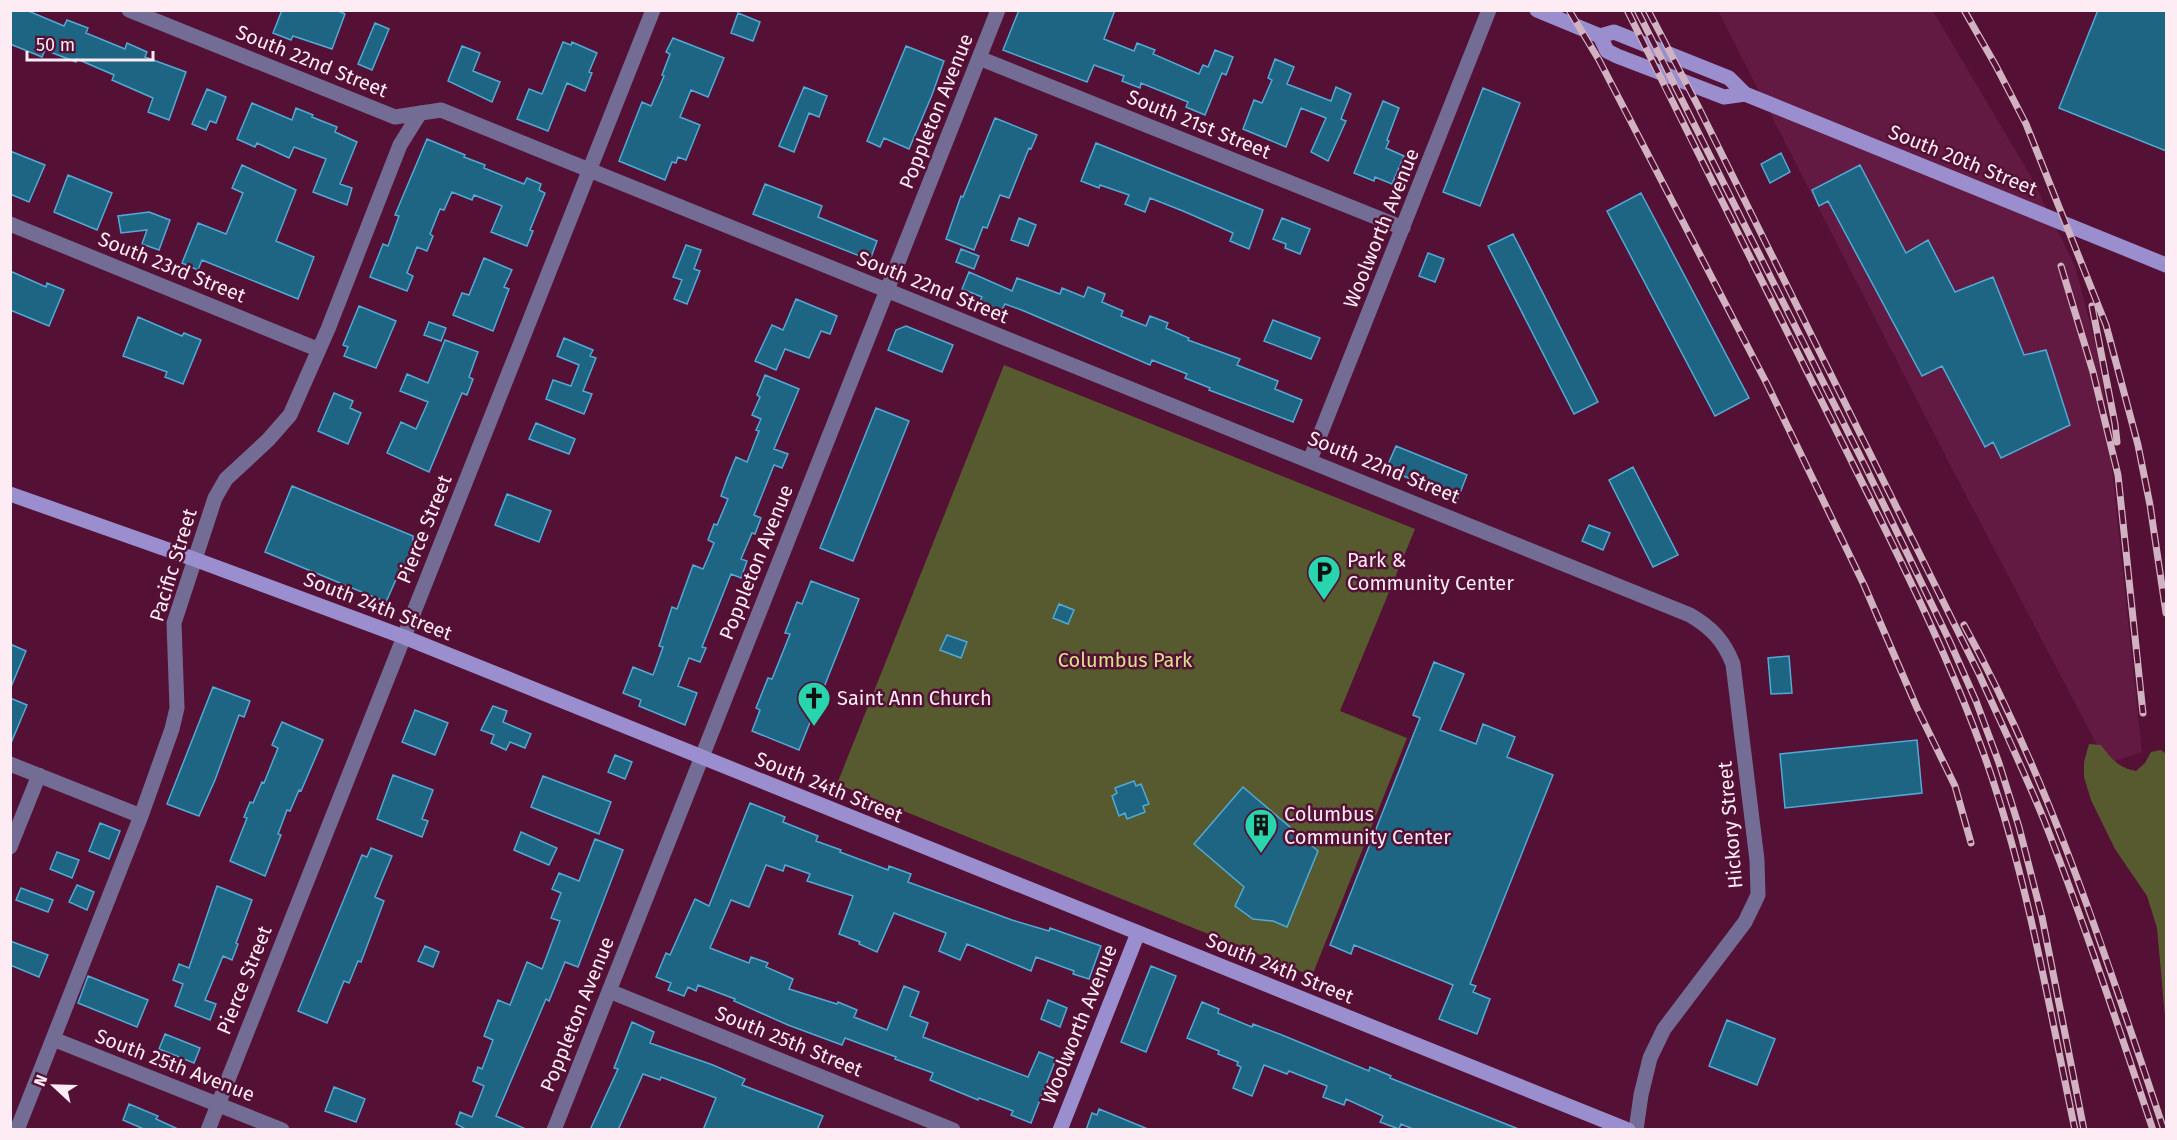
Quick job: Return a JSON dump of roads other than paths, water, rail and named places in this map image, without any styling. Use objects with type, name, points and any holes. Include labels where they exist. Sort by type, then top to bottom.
[{"type":"main road","name":"South 20th Street","points":[[1537,10],[1600,36],[1608,51],[1617,56],[1724,97],[1745,94],[2166,265]]},
{"type":"main road","name":"South 24th Street","points":[[10,495],[194,559],[404,637],[1628,1130]]},
{"type":"main road","name":"Woolworth Avenue","points":[[1060,1130],[1138,933]]},
{"type":"street","name":"South 22nd Street","points":[[129,10],[395,117],[441,110],[886,292],[1310,460],[1690,615],[1714,632]]},
{"type":"street","name":"Pierce Street","points":[[208,1130],[653,10]]},
{"type":"street","name":"Poppleton Avenue","points":[[554,1130],[998,10]]},
{"type":"street","name":"Woolworth Avenue","points":[[1310,460],[1489,10]]},
{"type":"street","name":"South 21st Street","points":[[979,58],[1403,228]]},
{"type":"street","name":"Pacific Street","points":[[17,1130],[141,816],[172,729],[177,708],[174,623],[220,488],[226,479],[268,440],[290,415],[328,329],[400,145],[420,113]]},
{"type":"street","name":"South 23rd Street","points":[[10,224],[318,349]]},
{"type":"street","name":"Hickory Street","points":[[1636,1130],[1650,1058],[1664,1029],[1745,922],[1758,895],[1757,860],[1736,679],[1728,651],[1714,632]]},
{"type":"street","points":[[10,764],[141,816]]},
{"type":"street","points":[[10,847],[39,776]]},
{"type":"street","name":"South 25th Street","points":[[609,991],[953,1130]]},
{"type":"street","name":"South 25th Avenue","points":[[53,1039],[282,1130]]},
{"type":"railway","points":[[1569,10],[1599,60],[1767,384],[1864,585],[1917,708],[1955,786],[1971,843]]},
{"type":"railway","points":[[1627,10],[1899,557],[1937,638],[1971,721],[2001,808],[2026,899],[2075,1130]]},
{"type":"railway","points":[[1637,10],[1866,468],[1976,701],[2019,827],[2042,917],[2084,1130]]},
{"type":"railway","points":[[1648,10],[1698,106],[1979,674],[2012,747],[2044,820],[2073,897],[2153,1130]]},
{"type":"railway","points":[[1964,10],[2026,124],[2106,325],[2138,445],[2150,505],[2166,613]]},
{"type":"railway","points":[[2061,266],[2093,372],[2118,475],[2143,713]]},
{"type":"railway","points":[[2092,306],[2117,442]]},
{"type":"railway","points":[[1964,625],[2024,747],[2051,810],[2098,937],[2164,1130]]},
{"type":"place","name":"Park & Community Center","points":[[1324,601]]},
{"type":"place","name":"Saint Ann Church","points":[[814,727]]},
{"type":"place","name":"Columbus Community Center","points":[[1261,854]]},
{"type":"park label","name":"Columbus Park","points":[[1125,660]]}]
